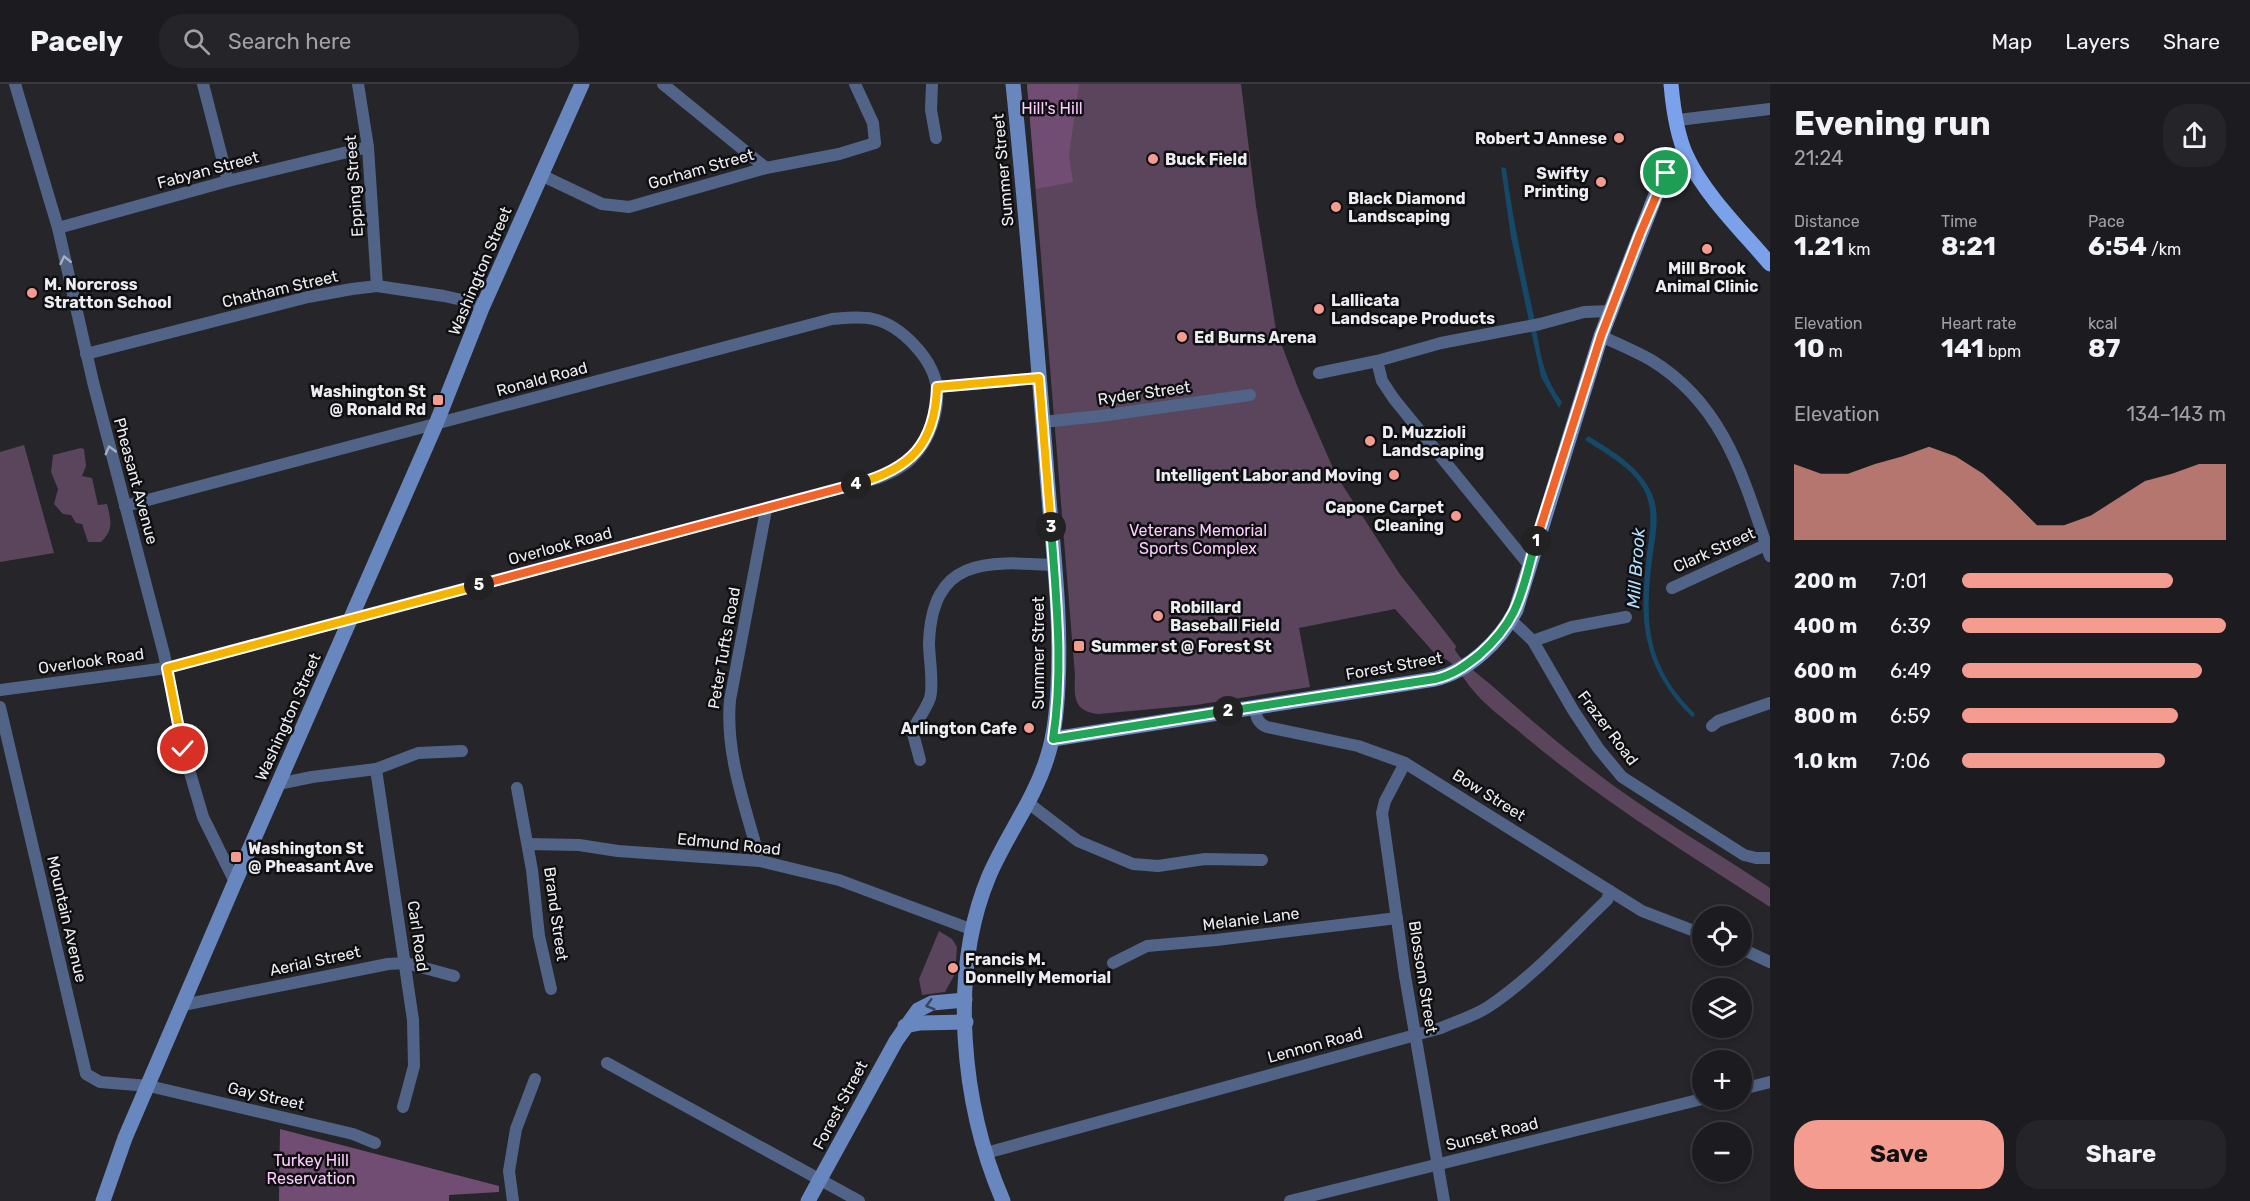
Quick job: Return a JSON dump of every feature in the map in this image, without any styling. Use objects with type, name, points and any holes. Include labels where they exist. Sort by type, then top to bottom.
[{"type":"main road","points":[[1671,84],[1687,157],[1707,188],[1770,264]]},
{"type":"street","name":"Pheasant Avenue","points":[[15,84],[58,228],[86,354],[167,668],[183,749],[203,817],[235,882]]},
{"type":"street","points":[[203,84],[228,181]]},
{"type":"street","name":"Epping Street","points":[[358,84],[368,147],[377,286]]},
{"type":"street","name":"Washington Street","points":[[104,1201],[125,1138],[436,424],[484,305],[582,84]]},
{"type":"street","points":[[663,84],[765,168]]},
{"type":"street","name":"Gorham Street","points":[[541,175],[602,204],[629,207],[765,168],[839,154],[875,143],[873,123],[855,84]]},
{"type":"street","points":[[932,84],[932,110],[936,138]]},
{"type":"street","name":"Summer Street","points":[[1003,1201],[986,1153],[974,1104],[965,1000],[973,930],[988,880],[1047,761],[1053,739],[1057,715],[1059,652],[1043,422],[1013,84]]},
{"type":"street","points":[[1678,120],[1770,109]]},
{"type":"street","name":"Fabyan Street","points":[[58,228],[228,181],[368,147]]},
{"type":"street","name":"Forest Street","points":[[1053,739],[1449,676],[1489,646],[1510,620],[1520,598],[1601,336],[1662,178],[1687,157]]},
{"type":"street","name":"Chatham Street","points":[[86,354],[329,292],[377,286],[444,296],[484,305]]},
{"type":"street","points":[[1319,373],[1377,361],[1441,343],[1540,324],[1590,311],[1611,311]]},
{"type":"street","name":"Ronald Road","points":[[125,506],[832,319],[854,317],[874,319],[893,327],[912,341],[931,370],[937,387]]},
{"type":"street","points":[[1601,336],[1660,366],[1711,414],[1736,460],[1769,548]]},
{"type":"street","points":[[1377,361],[1382,381],[1394,399],[1529,565]]},
{"type":"street","points":[[937,387],[1039,378]]},
{"type":"street","name":"Overlook Road","points":[[0,690],[167,668],[766,510],[878,478],[898,469],[913,457],[924,442],[937,406],[937,387]]},
{"type":"street","name":"Ryder Street","points":[[1043,422],[1250,395]]},
{"type":"street","name":"Peter Tufts Road","points":[[760,861],[732,756],[728,718],[766,510]]},
{"type":"street","name":"Clark Street","points":[[1672,588],[1769,548]]},
{"type":"street","points":[[920,760],[912,730],[930,696],[929,641],[932,614],[941,591],[957,574],[973,567],[993,564],[1054,565]]},
{"type":"street","points":[[1533,641],[1572,627],[1626,617]]},
{"type":"street","name":"Frazer Road","points":[[1510,620],[1533,641],[1572,710],[1598,748],[1622,777],[1744,855],[1770,858]]},
{"type":"street","points":[[1712,726],[1718,721],[1770,703]]},
{"type":"street","name":"Mountain Avenue","points":[[0,707],[86,1074],[100,1082],[149,1086]]},
{"type":"street","name":"Bow Street","points":[[1255,707],[1257,719],[1267,727],[1358,746],[1405,763],[1642,911],[1692,930]]},
{"type":"street","points":[[278,784],[376,769],[418,753],[462,752]]},
{"type":"street","name":"Blossom Street","points":[[1405,763],[1385,801],[1382,813],[1415,1035],[1444,1201]]},
{"type":"street","name":"Carl Road","points":[[376,769],[413,1020],[414,1066],[403,1107]]},
{"type":"street","points":[[517,788],[528,844]]},
{"type":"street","points":[[1028,802],[1078,841],[1132,864],[1158,866],[1205,859],[1262,860]]},
{"type":"street","name":"Edmund Road","points":[[528,844],[579,845],[618,851],[760,861],[839,880],[973,930]]},
{"type":"street","name":"Brand Street","points":[[528,844],[539,936],[551,989]]},
{"type":"street","name":"Lennon Road","points":[[986,1153],[1441,1028],[1488,1007],[1520,982],[1607,900],[1610,891]]},
{"type":"street","name":"Melanie Lane","points":[[1113,963],[1147,946],[1397,918]]},
{"type":"street","points":[[1752,954],[1770,962]]},
{"type":"street","name":"Aerial Street","points":[[183,1005],[365,967],[406,963],[453,976]]},
{"type":"street","name":"Forest Street","points":[[808,1201],[904,1026],[924,1005],[932,1002],[965,1000]]},
{"type":"street","points":[[904,1026],[920,1023],[966,1022]]},
{"type":"street","points":[[607,1063],[859,1201]]},
{"type":"street","points":[[513,1201],[509,1171],[516,1129],[535,1079]]},
{"type":"street","points":[[1752,1086],[1770,1082]]},
{"type":"street","name":"Gay Street","points":[[149,1086],[353,1134],[375,1143]]},
{"type":"street","name":"Sunset Road","points":[[1290,1201],[1692,1101]]},
{"type":"green space","name":"Veterans Memorial Sports Complex","points":[[1027,84],[1241,84],[1256,206],[1276,330],[1298,388],[1336,475],[1399,573],[1456,646],[1455,650],[1467,664],[1582,762],[1614,786],[1770,888],[1770,907],[1640,822],[1546,754],[1487,705],[1453,665],[1437,656],[1395,609],[1299,628],[1310,687],[1196,705],[1098,714],[1084,710],[1080,706],[1075,691]]},
{"type":"green space","name":"Hill's Hill","points":[[1027,84],[1079,84],[1069,155],[1073,182],[1036,189]]},
{"type":"green space","points":[[24,445],[54,553],[0,562],[0,452]]},
{"type":"green space","points":[[84,449],[86,466],[82,476],[92,478],[98,505],[107,504],[110,515],[110,529],[101,542],[88,542],[82,524],[76,523],[71,515],[63,514],[54,504],[58,489],[51,472],[53,455]]},
{"type":"green space","points":[[939,931],[952,939],[957,947],[955,974],[945,992],[922,995],[919,979]]},
{"type":"green space","name":"Turkey Hill Reservation","points":[[280,1129],[499,1186],[499,1192],[449,1195],[449,1201],[279,1201]]},
{"type":"water","points":[[1501,167],[1506,168],[1514,221],[1541,356],[1554,390],[1562,402],[1559,408],[1541,377],[1511,237]]},
{"type":"water","points":[[1588,436],[1633,468],[1647,484],[1652,494],[1657,523],[1649,599],[1652,640],[1657,659],[1666,677],[1678,696],[1695,714],[1692,717],[1662,679],[1647,641],[1643,600],[1650,521],[1647,497],[1633,474],[1585,440]]},
{"type":"place","name":"Robert J Annese","points":[[1619,138]]},
{"type":"place","name":"Buck Field","points":[[1153,159]]},
{"type":"place","name":"Swifty Printing","points":[[1601,182]]},
{"type":"place","name":"Black Diamond Landscaping","points":[[1336,207]]},
{"type":"place","name":"Mill Brook Animal Clinic","points":[[1707,249]]},
{"type":"place","name":"M. Norcross Stratton School","points":[[32,293]]},
{"type":"place","name":"Lallicata Landscape Products","points":[[1319,309]]},
{"type":"place","name":"Ed Burns Arena","points":[[1182,337]]},
{"type":"place","name":"Washington St @ Ronald Rd","points":[[438,400]]},
{"type":"place","name":"D. Muzzioli Landscaping","points":[[1370,441]]},
{"type":"place","name":"Intelligent Labor and Moving","points":[[1394,475]]},
{"type":"place","name":"Capone Carpet Cleaning","points":[[1456,516]]},
{"type":"place","name":"Robillard Baseball Field","points":[[1158,616]]},
{"type":"place","name":"Summer st @ Forest St","points":[[1079,646]]},
{"type":"place","name":"Arlington Cafe","points":[[1029,728]]},
{"type":"place","name":"Washington St @ Pheasant Ave","points":[[236,857]]},
{"type":"place","name":"Francis M. Donnelly Memorial","points":[[953,968]]},
{"type":"route","points":[[183,749],[167,668],[334,622],[766,510],[878,478],[898,469],[913,457],[924,442],[937,406],[937,387],[1039,378],[1058,619],[1057,715],[1053,739],[1449,676],[1489,646],[1506,628],[1516,610],[1601,336],[1666,173]]},
{"type":"water label","name":"Mill Brook","points":[[1636,568]]}]
